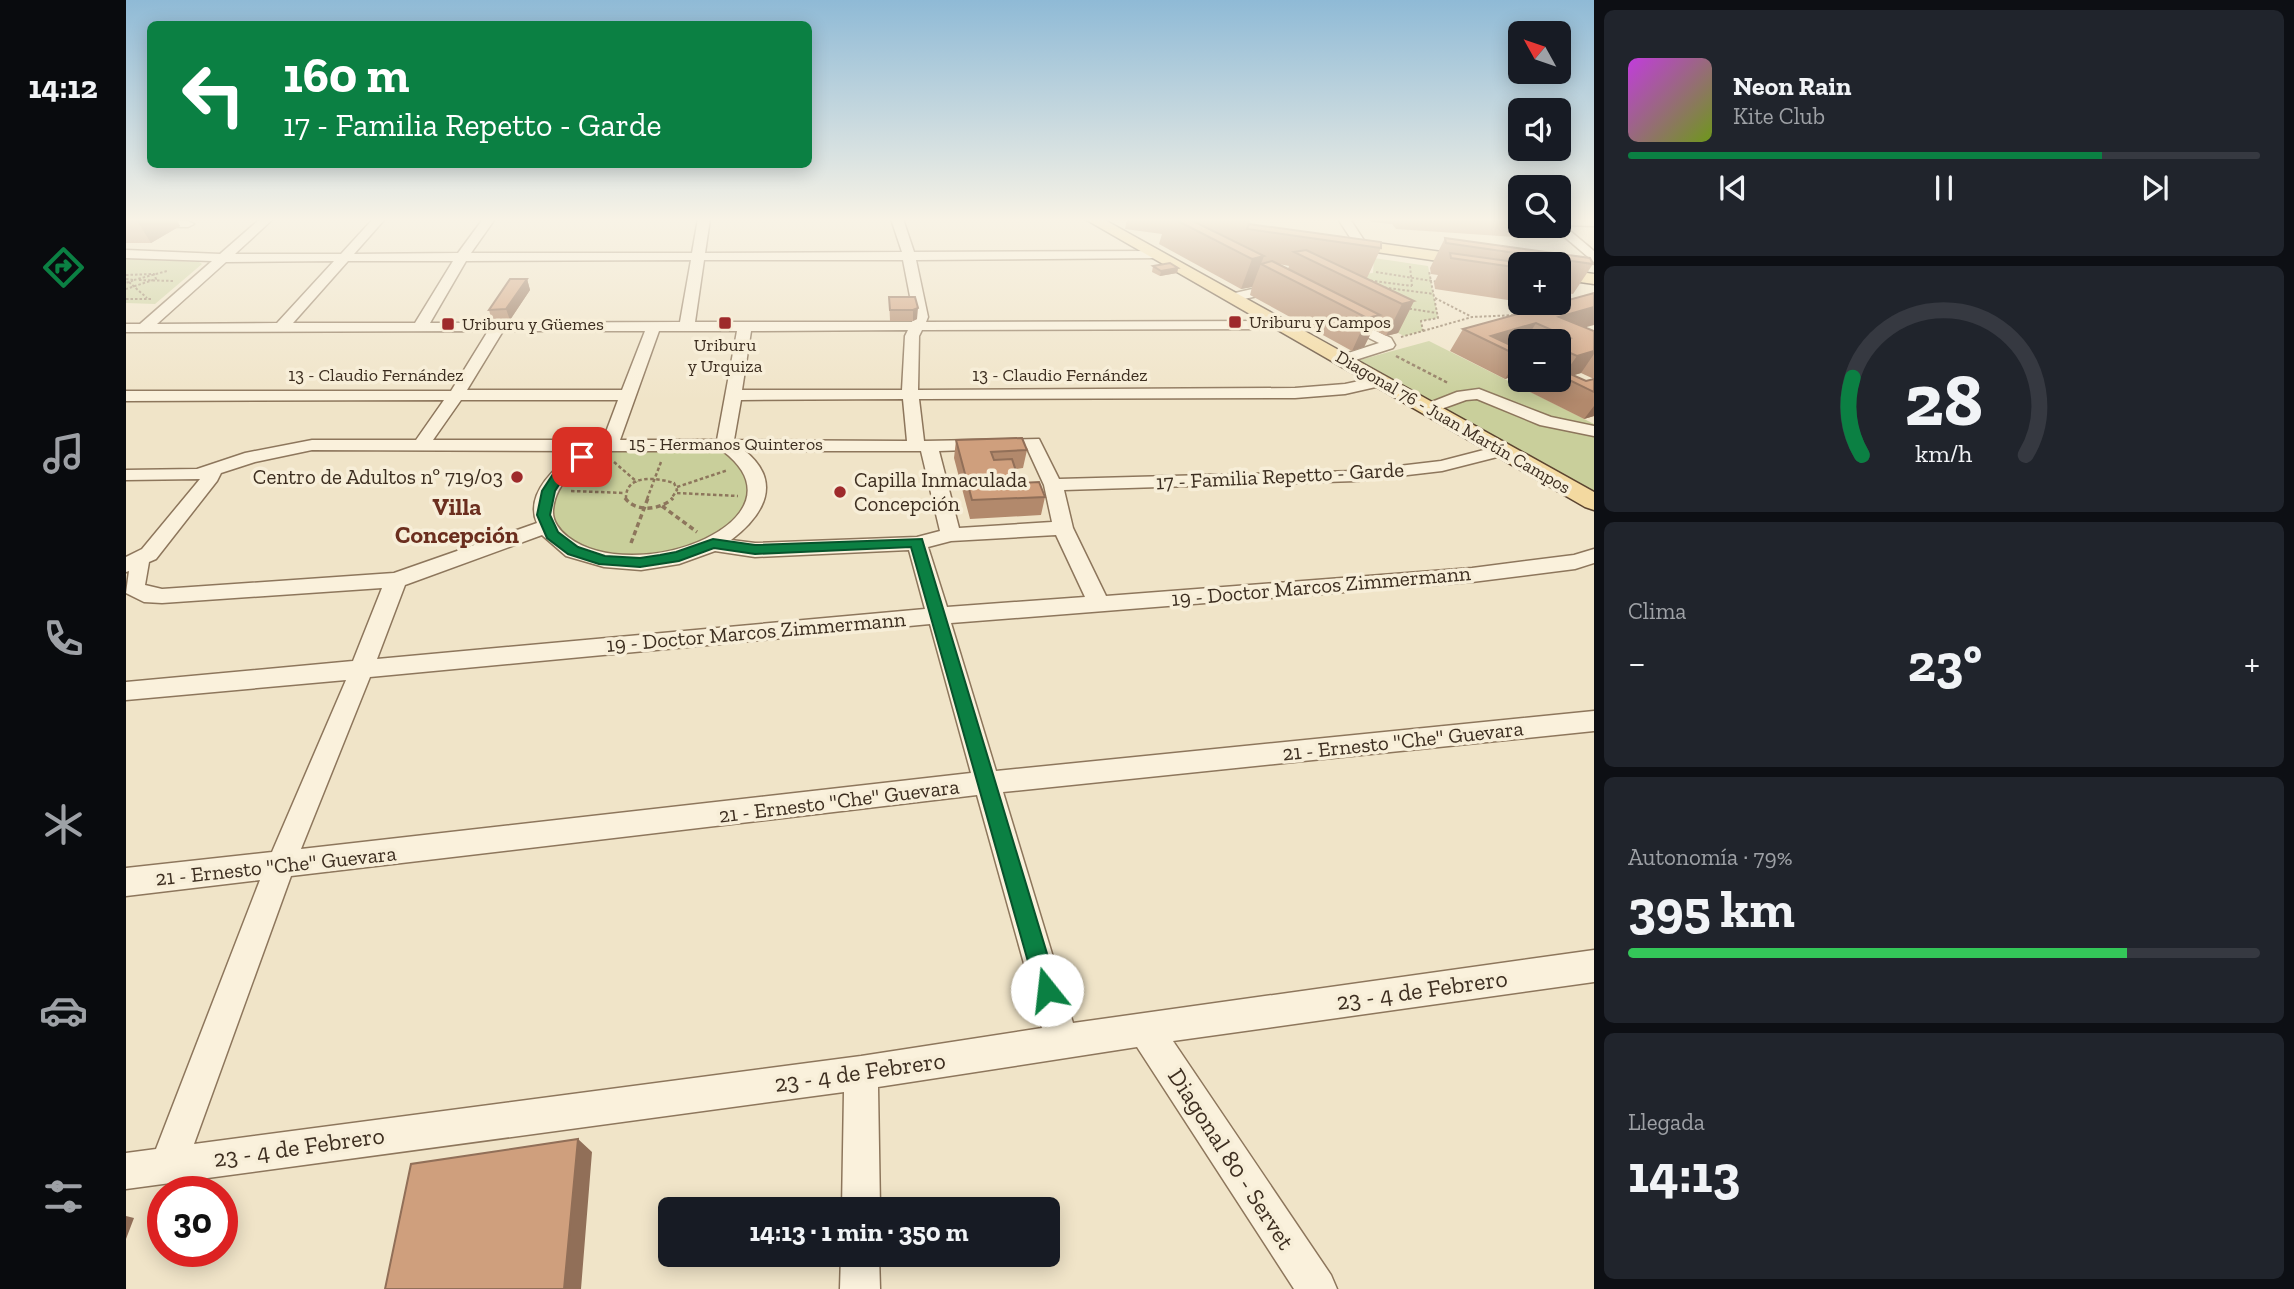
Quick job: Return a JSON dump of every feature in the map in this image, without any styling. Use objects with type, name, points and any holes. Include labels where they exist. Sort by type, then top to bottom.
[{"type":"main road","name":"Diagonal 76 - Juan Martín Campos","points":[[1198,279],[1344,359],[1594,502]]},
{"type":"street","points":[[144,328],[198,279]]},
{"type":"street","points":[[281,328],[324,279]]},
{"type":"street","points":[[420,327],[449,279]]},
{"type":"street","points":[[687,326],[694,279]]},
{"type":"street","points":[[913,279],[920,317],[912,336],[910,394],[951,535]]},
{"type":"street","points":[[1231,298],[1275,286],[1292,293]]},
{"type":"street","points":[[1327,311],[1384,345]]},
{"type":"street","points":[[126,328],[1279,325]]},
{"type":"street","points":[[654,326],[604,446],[559,474],[548,491],[543,515],[552,535],[573,551],[604,561],[640,562],[679,557],[713,544],[737,527],[753,509],[759,490],[756,472],[744,456],[725,444],[746,326]]},
{"type":"street","points":[[421,445],[457,394],[498,327]]},
{"type":"street","points":[[1344,359],[1384,345]]},
{"type":"street","name":"13 - Claudio Fernández","points":[[735,395],[1295,393],[1345,389],[1383,381]]},
{"type":"street","points":[[1430,408],[1468,394],[1479,394],[1546,421],[1594,432]]},
{"type":"street","name":"13 - Claudio Fernández","points":[[126,396],[627,395]]},
{"type":"street","name":"15 - Hermanos Quinteros","points":[[126,475],[198,474],[251,457],[312,445],[1033,443],[1054,485]]},
{"type":"street","name":"17 - Familia Repetto - Garde","points":[[1054,485],[1356,476],[1442,466],[1503,450]]},
{"type":"street","points":[[212,471],[211,477],[149,554],[133,563],[139,572],[133,587],[144,595],[396,580],[547,526]]},
{"type":"street","points":[[1054,485],[1063,528],[1099,604]]},
{"type":"street","points":[[713,544],[755,550],[917,543],[951,535],[1063,528]]},
{"type":"street","points":[[917,543],[1062,1041]]},
{"type":"street","name":"19 - Doctor Marcos Zimmermann","points":[[126,691],[937,616],[1472,575],[1575,562],[1594,556]]},
{"type":"street","points":[[167,1165],[280,866],[396,580]]},
{"type":"street","name":"21 - Ernesto \"Che\" Guevara","points":[[126,882],[986,783],[1594,720]]},
{"type":"street","name":"23 - 4 de Febrero","points":[[126,1171],[861,1073],[1062,1041],[1594,966]]},
{"type":"street","name":"Diagonal 80 - Servet","points":[[1145,1029],[1317,1289]]},
{"type":"street","points":[[860,1197],[861,1073]]},
{"type":"street","points":[[860,1267],[860,1289]]},
{"type":"path","points":[[126,289],[156,279]]},
{"type":"path","points":[[1411,279],[1413,291]]},
{"type":"path","points":[[1419,279],[1444,283]]},
{"type":"path","points":[[127,280],[173,281],[165,287]]},
{"type":"path","points":[[127,280],[149,299]]},
{"type":"path","points":[[1363,280],[1412,286]]},
{"type":"path","points":[[1376,281],[1376,295]]},
{"type":"path","points":[[1423,331],[1421,321],[1438,318],[1431,281]]},
{"type":"path","points":[[1376,286],[1434,296],[1472,317]]},
{"type":"path","points":[[126,299],[149,299],[158,293]]},
{"type":"path","points":[[1400,307],[1437,313]]},
{"type":"path","points":[[1384,345],[1472,317],[1508,315]]},
{"type":"path","points":[[1384,345],[1468,394]]},
{"type":"path","points":[[625,562],[668,444]]},
{"type":"path","points":[[604,446],[636,482]]},
{"type":"path","points":[[677,486],[750,463]]},
{"type":"path","points":[[548,491],[625,494],[636,482],[656,477],[671,481],[677,486]]},
{"type":"path","points":[[625,494],[628,502],[644,509],[662,506],[672,500],[677,493],[677,486]]},
{"type":"path","points":[[677,493],[757,497]]},
{"type":"path","points":[[662,506],[713,544]]},
{"type":"green space","points":[[126,279],[184,279],[155,304],[126,303]]},
{"type":"green space","points":[[1431,279],[1438,318],[1421,321],[1423,331],[1404,336],[1294,280]]},
{"type":"green space","points":[[1429,341],[1508,381],[1508,392],[1530,392],[1594,424],[1594,498],[1356,361]]},
{"type":"green space","points":[[725,444],[744,456],[753,509],[679,557],[604,560],[552,535],[546,494],[598,448]]},
{"type":"building","points":[[510,279],[527,279],[506,309],[489,310]]},
{"type":"building","points":[[1291,279],[1308,279],[1380,315],[1367,318]]},
{"type":"building","points":[[1350,279],[1368,279],[1414,301],[1402,304]]},
{"type":"building","points":[[1594,293],[1594,307],[1571,314],[1571,299]]},
{"type":"building","points":[[889,297],[915,297],[918,308],[890,310]]},
{"type":"building","points":[[1514,315],[1566,315],[1559,317],[1594,331],[1594,351],[1577,356],[1571,353],[1571,329],[1550,329],[1536,323],[1491,336],[1508,344],[1508,351],[1463,329]]},
{"type":"building","points":[[1571,374],[1586,381],[1594,379],[1594,392],[1571,381]]},
{"type":"building","points":[[1022,438],[1027,450],[991,452],[994,460],[1012,459],[1020,483],[1039,482],[1045,497],[972,500],[956,440]]},
{"type":"building","points":[[578,1139],[564,1289],[385,1289],[411,1164]]},
{"type":"place","name":"Uriburu y Campos","points":[[1235,322]]},
{"type":"place","name":"Uriburu y Urquiza","points":[[725,323]]},
{"type":"place","name":"Uriburu y Güemes","points":[[448,324]]},
{"type":"place","name":"Centro de Adultos nº 719/03","points":[[517,477]]},
{"type":"place","name":"Capilla Inmaculada Concepción","points":[[840,492]]},
{"type":"district","name":"Villa Concepción","points":[[457,521]]},
{"type":"route","points":[[582,457],[559,474],[546,494],[543,515],[552,535],[573,551],[604,561],[660,560],[679,557],[713,544],[755,550],[917,543],[1047,990]]}]
